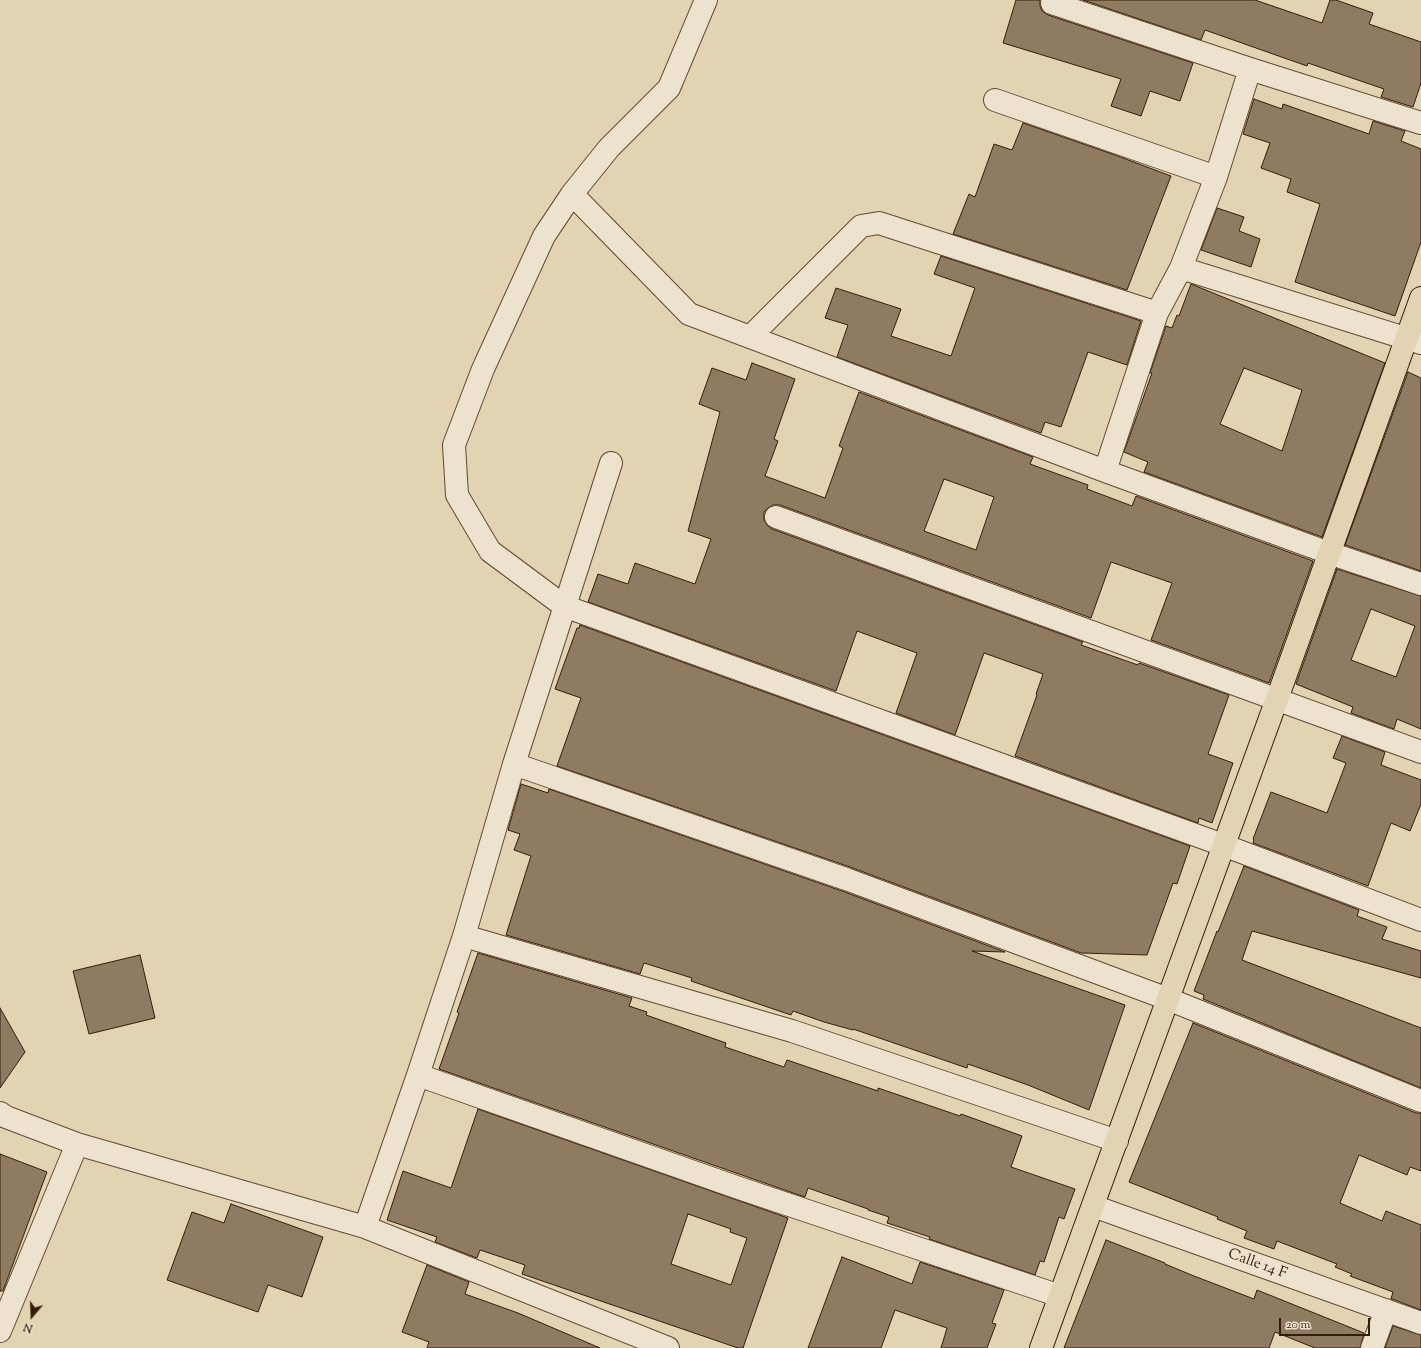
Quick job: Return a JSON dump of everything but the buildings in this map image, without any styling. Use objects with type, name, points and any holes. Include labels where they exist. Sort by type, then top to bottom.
[{"type":"main road","points":[[1041,1348],[1329,552],[1414,341],[1421,298]]},
{"type":"street","points":[[706,0],[669,88],[609,148],[572,194],[544,236],[483,369],[454,445],[457,495],[490,551],[564,606],[1223,845],[1421,920]]},
{"type":"street","points":[[1052,3],[1250,69],[1421,123]]},
{"type":"street","points":[[1105,471],[1157,313],[1181,268],[1216,177],[1250,69]]},
{"type":"street","points":[[995,100],[1216,177]]},
{"type":"street","points":[[572,194],[689,314],[1105,471],[1421,584]]},
{"type":"street","points":[[750,337],[861,226],[879,223],[1157,313]]},
{"type":"street","points":[[1181,268],[1414,341]]},
{"type":"street","points":[[365,1228],[464,936],[514,764],[611,463]]},
{"type":"street","points":[[776,517],[1421,752]]},
{"type":"street","points":[[514,764],[846,879],[1168,999],[1421,1101]]},
{"type":"street","points":[[464,936],[792,1032],[1117,1141]]},
{"type":"street","points":[[418,1075],[739,1188],[1060,1296]]},
{"type":"street","points":[[0,1113],[6,1117],[77,1144],[365,1228],[668,1348]]},
{"type":"street","points":[[0,1331],[77,1144]]},
{"type":"street","name":"Calle 14 F","points":[[1093,1206],[1421,1323]]},
{"type":"street","points":[[1372,1348],[1386,1310]]}]
